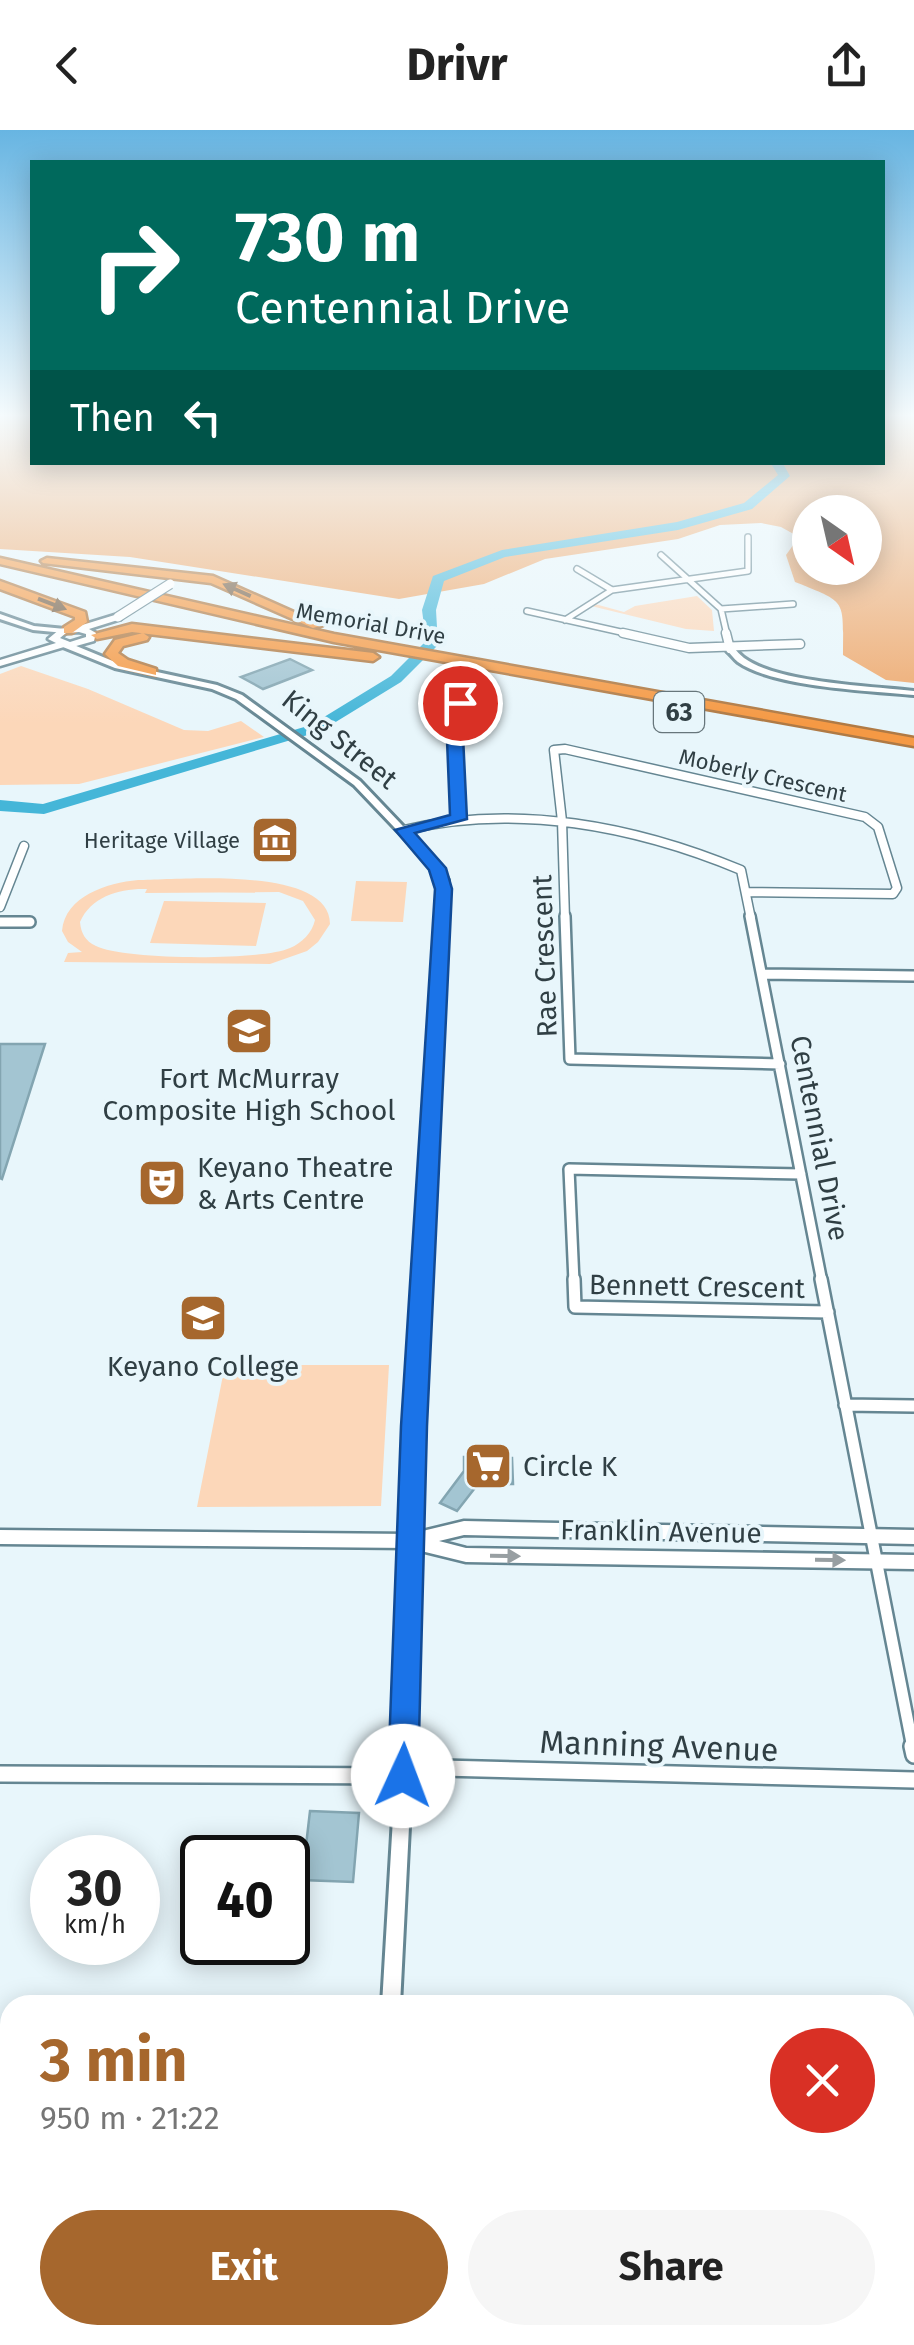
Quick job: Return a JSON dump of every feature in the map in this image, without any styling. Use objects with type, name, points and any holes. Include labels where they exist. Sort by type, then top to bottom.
[{"type":"highway","points":[[0,558],[213,580],[390,653]]},
{"type":"highway","name":"Memorial Drive","points":[[0,558],[390,653],[444,670],[911,747]]},
{"type":"highway","name":"Memorial Drive","points":[[0,572],[236,630],[461,660],[872,735],[911,747]]},
{"type":"highway","points":[[0,585],[80,615],[82,622],[71,630]]},
{"type":"highway","points":[[93,638],[132,628],[390,653]]},
{"type":"highway","points":[[151,672],[118,660],[112,650],[134,638],[186,636]]},
{"type":"main road","points":[[0,660],[54,643],[93,638],[185,576]]},
{"type":"main road","points":[[54,643],[71,630],[118,618]]},
{"type":"main road","points":[[71,630],[91,633],[93,638]]},
{"type":"main road","name":"Franklin Avenue","points":[[409,1541],[464,1528],[914,1537]]},
{"type":"main road","name":"Franklin Avenue","points":[[0,1537],[409,1541],[466,1555],[914,1562]]},
{"type":"street","points":[[565,620],[612,590],[748,570],[748,537]]},
{"type":"street","points":[[661,555],[721,609],[733,655],[766,672],[914,694]]},
{"type":"street","points":[[577,569],[612,590]]},
{"type":"street","points":[[721,609],[793,604]]},
{"type":"street","points":[[527,612],[689,648],[800,644]]},
{"type":"street","name":"King Street","points":[[71,630],[32,628],[0,616],[101,661],[229,692],[305,742],[367,792],[438,868],[444,889],[409,1541],[392,1995]]},
{"type":"street","name":"King Street","points":[[93,638],[90,647],[98,655],[132,668]]},
{"type":"street","points":[[458,819],[454,715],[460,703]]},
{"type":"street","name":"Moberly Crescent","points":[[562,821],[554,750],[865,816],[878,827],[897,888],[893,894],[748,892]]},
{"type":"street","points":[[404,830],[458,819],[562,821],[710,856],[741,870],[748,892]]},
{"type":"street","name":"Rae Crescent","points":[[562,821],[570,1059],[780,1064]]},
{"type":"street","points":[[0,906],[24,846]]},
{"type":"street","name":"Centennial Drive","points":[[748,892],[914,1755]]},
{"type":"street","points":[[0,922],[30,922]]},
{"type":"street","points":[[763,974],[914,976]]},
{"type":"street","name":"Bennett Crescent","points":[[801,1174],[568,1168],[575,1307],[828,1312]]},
{"type":"street","points":[[845,1405],[914,1406]]},
{"type":"street","name":"Manning Avenue","points":[[0,1774],[403,1772],[914,1780]]},
{"type":"shaded area","points":[[0,517],[792,517],[792,533],[761,523],[720,525],[678,539],[545,559],[484,584],[399,599],[130,557],[0,549]]},
{"type":"shaded area","points":[[882,517],[914,517],[914,683],[886,680],[843,655],[842,613],[839,605],[802,585],[882,585]]},
{"type":"shaded area","points":[[792,547],[792,573],[786,555]]},
{"type":"shaded area","points":[[697,596],[712,610],[714,631],[686,629],[591,606],[624,612],[635,606]]},
{"type":"shaded area","points":[[21,666],[88,689],[184,730],[208,731],[241,721],[264,737],[79,784],[0,785],[0,674]]},
{"type":"shaded area","points":[[217,878],[280,884],[306,892],[323,905],[330,924],[307,951],[270,964],[64,962],[68,953],[82,952],[68,942],[62,931],[71,909],[101,888],[126,882]],"holes":[[[147,889],[145,893],[279,892],[303,901],[315,920],[309,933],[294,946],[252,955],[133,954],[111,951],[86,939],[80,922],[91,906],[117,892]]]},
{"type":"shaded area","points":[[356,881],[407,882],[403,922],[351,921]]},
{"type":"shaded area","points":[[164,901],[266,903],[256,946],[150,943]]},
{"type":"shaded area","points":[[225,1365],[389,1365],[381,1506],[197,1507]]},
{"type":"building","points":[[290,659],[312,670],[263,689],[241,677]]},
{"type":"building","points":[[0,1044],[45,1044],[2,1179],[0,1178]]},
{"type":"building","name":"Circle K","points":[[464,1457],[512,1458],[513,1484],[478,1484],[457,1511],[440,1503],[464,1471]]},
{"type":"building","points":[[310,1811],[359,1813],[353,1882],[310,1880]]},
{"type":"waterway","points":[[0,805],[44,809],[316,728],[396,679],[433,642],[429,610],[438,579],[502,554],[678,526],[708,517]]},
{"type":"place","name":"Heritage Village","points":[[275,840]]},
{"type":"place","name":"Fort McMurray Composite High School","points":[[249,1031]]},
{"type":"place","name":"Keyano Theatre & Arts Centre","points":[[162,1183]]},
{"type":"place","name":"Keyano College","points":[[203,1318]]},
{"type":"place","name":"Circle K","points":[[488,1466]]},
{"type":"route","points":[[403,1776],[414,1426],[444,889],[438,868],[404,830],[458,819],[454,715],[460,703]]}]
